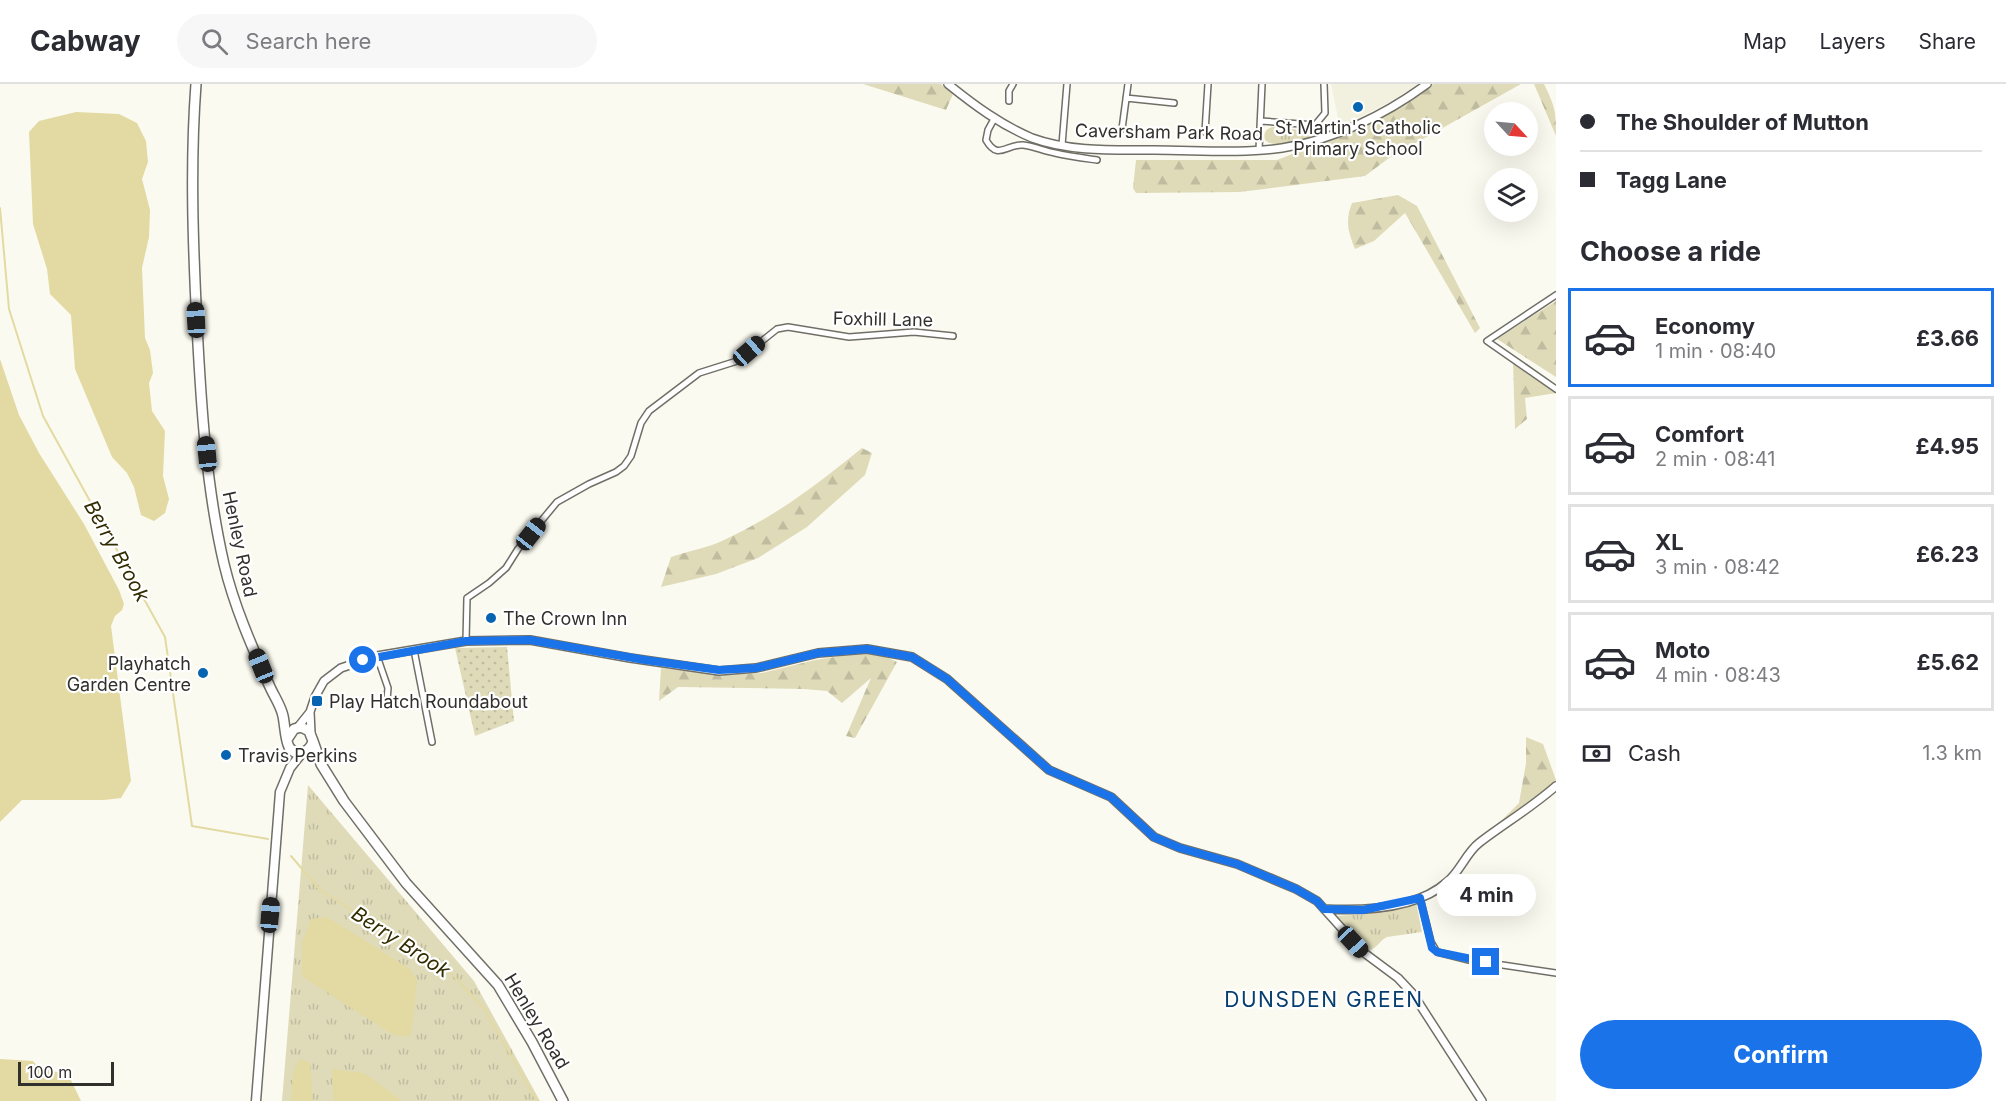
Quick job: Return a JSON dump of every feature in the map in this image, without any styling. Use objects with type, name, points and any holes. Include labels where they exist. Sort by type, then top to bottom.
[{"type":"main road","name":"Henley Road","points":[[196,84],[193,147],[194,255],[198,355],[211,484],[224,564],[239,614],[283,715],[289,742]]},
{"type":"main road","name":"Henley Road","points":[[283,715],[298,727]]},
{"type":"main road","points":[[256,1101],[278,806],[282,785],[290,768],[302,753],[311,747],[312,737],[304,728],[298,727],[291,731],[290,768]]},
{"type":"main road","name":"Henley Road","points":[[312,737],[321,764],[344,801],[406,883],[498,985],[563,1101]]},
{"type":"main road","points":[[289,742],[295,752],[302,753]]},
{"type":"main road","name":"Henley Road","points":[[302,753],[321,764]]},
{"type":"street","name":"Caversham Park Road","points":[[948,84],[994,119],[1033,138],[1062,145],[1088,149],[1259,150],[1282,148],[1333,135],[1388,109],[1427,84]]},
{"type":"street","points":[[1009,101],[1009,91],[1013,84]]},
{"type":"street","points":[[1062,145],[1067,84]]},
{"type":"street","points":[[1122,129],[1128,84]]},
{"type":"street","points":[[1205,132],[1208,84]]},
{"type":"street","points":[[1259,150],[1262,84]]},
{"type":"street","points":[[1261,122],[1314,125],[1325,113],[1324,84]]},
{"type":"street","points":[[1126,98],[1171,103],[1168,111]]},
{"type":"street","points":[[994,119],[986,140],[995,150],[1000,151],[1020,144],[1057,154],[1093,160]]},
{"type":"street","points":[[1556,295],[1487,341],[1556,389]]},
{"type":"street","name":"Foxhill Lane","points":[[466,641],[467,598],[506,568],[518,549],[557,502],[616,472],[624,465],[631,456],[641,423],[649,411],[699,373],[737,361],[777,328],[788,327],[849,337],[914,332],[953,336]]},
{"type":"street","points":[[298,727],[310,712],[320,686],[332,673],[349,664],[376,656],[466,641],[530,640],[630,658],[719,670],[756,668],[818,653],[867,649],[912,657],[947,679],[1049,770],[1111,797],[1154,837],[1180,848],[1237,864],[1296,889],[1317,901],[1363,952],[1398,978],[1413,994],[1482,1101]]},
{"type":"street","points":[[414,650],[432,742]]},
{"type":"street","points":[[376,656],[388,688],[387,700]]},
{"type":"street","points":[[310,712],[312,737]]},
{"type":"street","points":[[1324,909],[1363,910],[1420,898],[1447,882],[1476,845],[1529,809],[1556,786]]},
{"type":"street","points":[[1420,898],[1432,948],[1437,952],[1469,960],[1556,974]]},
{"type":"shaded area","name":"St Martin's Catholic Primary School","points":[[1331,84],[1418,84],[1390,102],[1340,127]]},
{"type":"shaded area","points":[[76,112],[119,114],[137,123],[146,141],[148,162],[142,179],[150,210],[149,237],[142,268],[145,338],[150,350],[153,373],[149,383],[152,411],[165,431],[163,476],[169,499],[165,513],[154,521],[141,515],[134,487],[127,473],[112,457],[75,369],[71,315],[50,294],[47,269],[33,224],[29,132],[39,121]]},
{"type":"shaded area","points":[[0,359],[19,415],[39,453],[84,524],[124,604],[111,626],[131,781],[121,798],[22,800],[0,822]]},
{"type":"shaded area","points":[[327,917],[410,969],[417,980],[412,1029],[409,1037],[393,1035],[302,976],[302,943],[311,919]]},
{"type":"shaded area","points":[[0,1059],[33,1061],[40,1069],[68,1074],[81,1101],[0,1101]]},
{"type":"shaded area","points":[[299,1059],[310,1063],[313,1101],[291,1101],[293,1074]]},
{"type":"shaded area","points":[[332,1069],[364,1073],[400,1101],[333,1101]]},
{"type":"green space","points":[[863,84],[941,84],[953,94],[946,110]]},
{"type":"green space","points":[[1433,84],[1521,84],[1489,102],[1484,102],[1484,105],[1389,158],[1365,176],[1240,192],[1136,193],[1133,188],[1136,160],[1277,160],[1360,128],[1414,99]]},
{"type":"green space","points":[[1534,84],[1544,84],[1551,98],[1555,114],[1556,136]]},
{"type":"green space","points":[[1273,127],[1328,133],[1286,144],[1277,144],[1265,140],[1266,131]]},
{"type":"green space","points":[[1398,195],[1417,206],[1480,328],[1475,333],[1405,213],[1374,241],[1355,249],[1348,226],[1352,203]]},
{"type":"green space","points":[[1556,301],[1556,377],[1497,339]]},
{"type":"green space","points":[[1513,361],[1556,389],[1556,393],[1525,398],[1527,419],[1515,429]]},
{"type":"green space","points":[[862,448],[872,453],[865,475],[807,527],[758,558],[716,574],[661,587],[671,557],[718,543],[761,521],[813,486]]},
{"type":"green space","points":[[507,647],[514,721],[475,736],[455,648]]},
{"type":"green space","points":[[874,651],[897,662],[855,738],[846,736],[871,678],[842,703],[827,691],[678,687],[659,701],[661,668],[724,675],[762,673],[815,660]]},
{"type":"green space","points":[[1526,737],[1543,744],[1556,780],[1524,810],[1501,821],[1519,803],[1526,763]]},
{"type":"green space","points":[[308,785],[474,981],[540,1101],[282,1101]]},
{"type":"green space","name":"DUNSDEN GREEN","points":[[1416,902],[1422,932],[1387,937],[1368,951],[1335,918],[1336,916],[1367,914]]},
{"type":"waterway","name":"Berry Brook","points":[[0,208],[9,309],[43,416],[165,637],[192,826],[268,839]]},
{"type":"waterway","name":"Berry Brook","points":[[291,856],[320,890],[448,970],[483,1007],[537,1101]]},
{"type":"place","name":"St Martin's Catholic Primary School","points":[[1358,107]]},
{"type":"place","name":"The Crown Inn","points":[[491,618]]},
{"type":"place","name":"Playhatch Garden Centre","points":[[203,673]]},
{"type":"place","name":"Play Hatch Roundabout","points":[[317,701]]},
{"type":"place","name":"Travis Perkins","points":[[226,755]]},
{"type":"district","name":"DUNSDEN GREEN","points":[[1324,999]]},
{"type":"route","points":[[363,660],[466,641],[530,640],[719,670],[756,668],[818,653],[867,649],[912,657],[947,679],[1049,770],[1111,797],[1154,837],[1180,848],[1237,864],[1296,889],[1317,901],[1324,909],[1363,910],[1420,898],[1432,948],[1441,954],[1486,962]]}]
